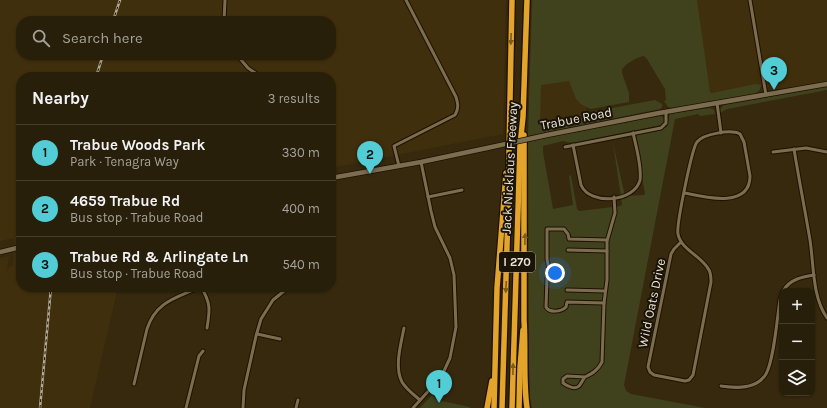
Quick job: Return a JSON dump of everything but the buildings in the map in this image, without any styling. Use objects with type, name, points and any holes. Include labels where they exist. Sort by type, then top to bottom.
[{"type":"highway","name":"Jack Nicklaus Freeway","points":[[502,408],[509,180],[508,150],[512,0]]},
{"type":"highway","name":"Jack Nicklaus Freeway","points":[[512,408],[520,145],[523,117],[527,0]]},
{"type":"highway","points":[[523,117],[525,145],[524,320],[526,338],[524,380],[527,408]]},
{"type":"highway","points":[[494,408],[497,288],[508,150]]},
{"type":"highway","points":[[519,408],[521,338],[524,320]]},
{"type":"highway","points":[[487,408],[495,365]]},
{"type":"main road","name":"Trabue Road","points":[[336,177],[421,162],[547,135],[666,112],[827,84]]},
{"type":"main road","points":[[2,251],[16,248]]},
{"type":"street","points":[[224,16],[225,0]]},
{"type":"street","points":[[399,166],[394,146],[454,115],[458,110],[456,97],[406,0]]},
{"type":"street","points":[[750,0],[766,95]]},
{"type":"street","points":[[241,60],[254,72]]},
{"type":"street","points":[[717,103],[721,133]]},
{"type":"street","points":[[565,147],[663,127],[667,120],[666,112]]},
{"type":"street","points":[[681,242],[678,234],[678,226],[694,148],[696,142],[704,136],[734,132],[740,134],[743,138],[750,176],[748,187],[741,194],[720,199],[685,193]]},
{"type":"street","points":[[573,145],[583,189],[589,195],[596,198],[614,197],[631,192],[635,189],[640,180],[640,171],[633,134]]},
{"type":"street","points":[[773,152],[809,148],[827,152]]},
{"type":"street","points":[[794,149],[810,242],[814,275],[819,300],[827,318]]},
{"type":"street","points":[[413,408],[433,386],[448,363],[454,343],[456,326],[454,275],[450,258],[435,227],[421,162]]},
{"type":"street","points":[[428,197],[462,190]]},
{"type":"street","points":[[584,377],[580,385],[577,387],[568,387],[563,383],[563,379],[567,376],[584,377],[594,373],[602,362],[604,303],[607,280],[607,240],[615,213],[614,197]]},
{"type":"street","points":[[604,303],[567,302],[566,307],[561,310],[547,309],[547,278],[549,270],[547,259],[547,229],[564,229],[568,234],[569,239],[607,240]]},
{"type":"street","name":"Wild Oats Drive","points":[[681,242],[705,263],[710,272],[711,282],[693,375],[689,380],[684,381],[654,375],[650,372],[648,367],[671,254],[681,242]]},
{"type":"street","points":[[568,250],[607,250]]},
{"type":"street","points":[[784,288],[794,280],[814,275]]},
{"type":"street","points":[[567,290],[605,291]]},
{"type":"street","points":[[134,384],[147,329],[155,311],[169,301],[189,292]]},
{"type":"street","points":[[203,292],[209,304],[207,328]]},
{"type":"street","points":[[244,408],[244,390],[262,319],[273,300],[283,292]]},
{"type":"street","points":[[721,386],[740,388],[748,387],[759,382],[766,375],[772,357],[779,307]]},
{"type":"street","points":[[404,328],[399,358],[399,373],[405,386],[420,400]]},
{"type":"street","points":[[257,334],[280,339]]},
{"type":"street","points":[[186,408],[199,356],[203,351]]},
{"type":"street","points":[[296,408],[298,400]]},
{"type":"shaded area","points":[[0,0],[506,0],[503,134],[336,167],[336,72],[16,72],[16,292],[117,292],[90,408],[0,408],[0,258],[9,256],[7,272],[13,265],[14,238],[0,241]]},
{"type":"shaded area","points":[[697,0],[827,0],[827,82],[772,90],[755,84],[712,93],[710,91],[707,73]]},
{"type":"shaded area","points":[[569,80],[576,99],[586,106],[588,118],[546,125],[540,123],[540,85]]},
{"type":"green space","points":[[532,0],[697,0],[710,92],[712,93],[755,84],[761,85],[760,89],[754,94],[673,108],[668,107],[664,101],[666,100],[665,89],[644,56],[632,61],[622,69],[629,93],[629,102],[591,109],[582,105],[576,99],[569,81],[541,85],[540,122],[557,123],[588,118],[591,112],[655,100],[662,104],[660,109],[528,136]]},
{"type":"green space","points":[[827,87],[827,90],[727,109],[720,113],[720,109],[724,105]]},
{"type":"green space","points":[[710,108],[714,110],[715,114],[700,116],[698,114],[675,119],[624,385],[626,391],[631,394],[705,408],[532,408],[530,398],[529,364],[528,141],[660,116],[663,117],[665,121],[664,124],[661,125],[572,143],[563,141],[543,146],[553,209],[573,205],[570,175],[577,209],[579,211],[621,206],[622,204],[613,143],[625,196],[644,195],[645,193],[639,163],[641,160],[636,134],[667,127],[670,114],[672,113]]},
{"type":"green space","points":[[432,395],[437,400],[470,408],[420,408]]},
{"type":"railway","points":[[115,16],[120,0]]},
{"type":"railway","points":[[98,72],[101,60]]},
{"type":"railway","points":[[40,408],[51,292]]},
{"type":"place","name":"Trabue Rd & Arlingate Ln","points":[[774,90]]},
{"type":"place","name":"4659 Trabue Rd","points":[[370,174]]},
{"type":"place","name":"Trabue Woods Park","points":[[439,403]]}]
